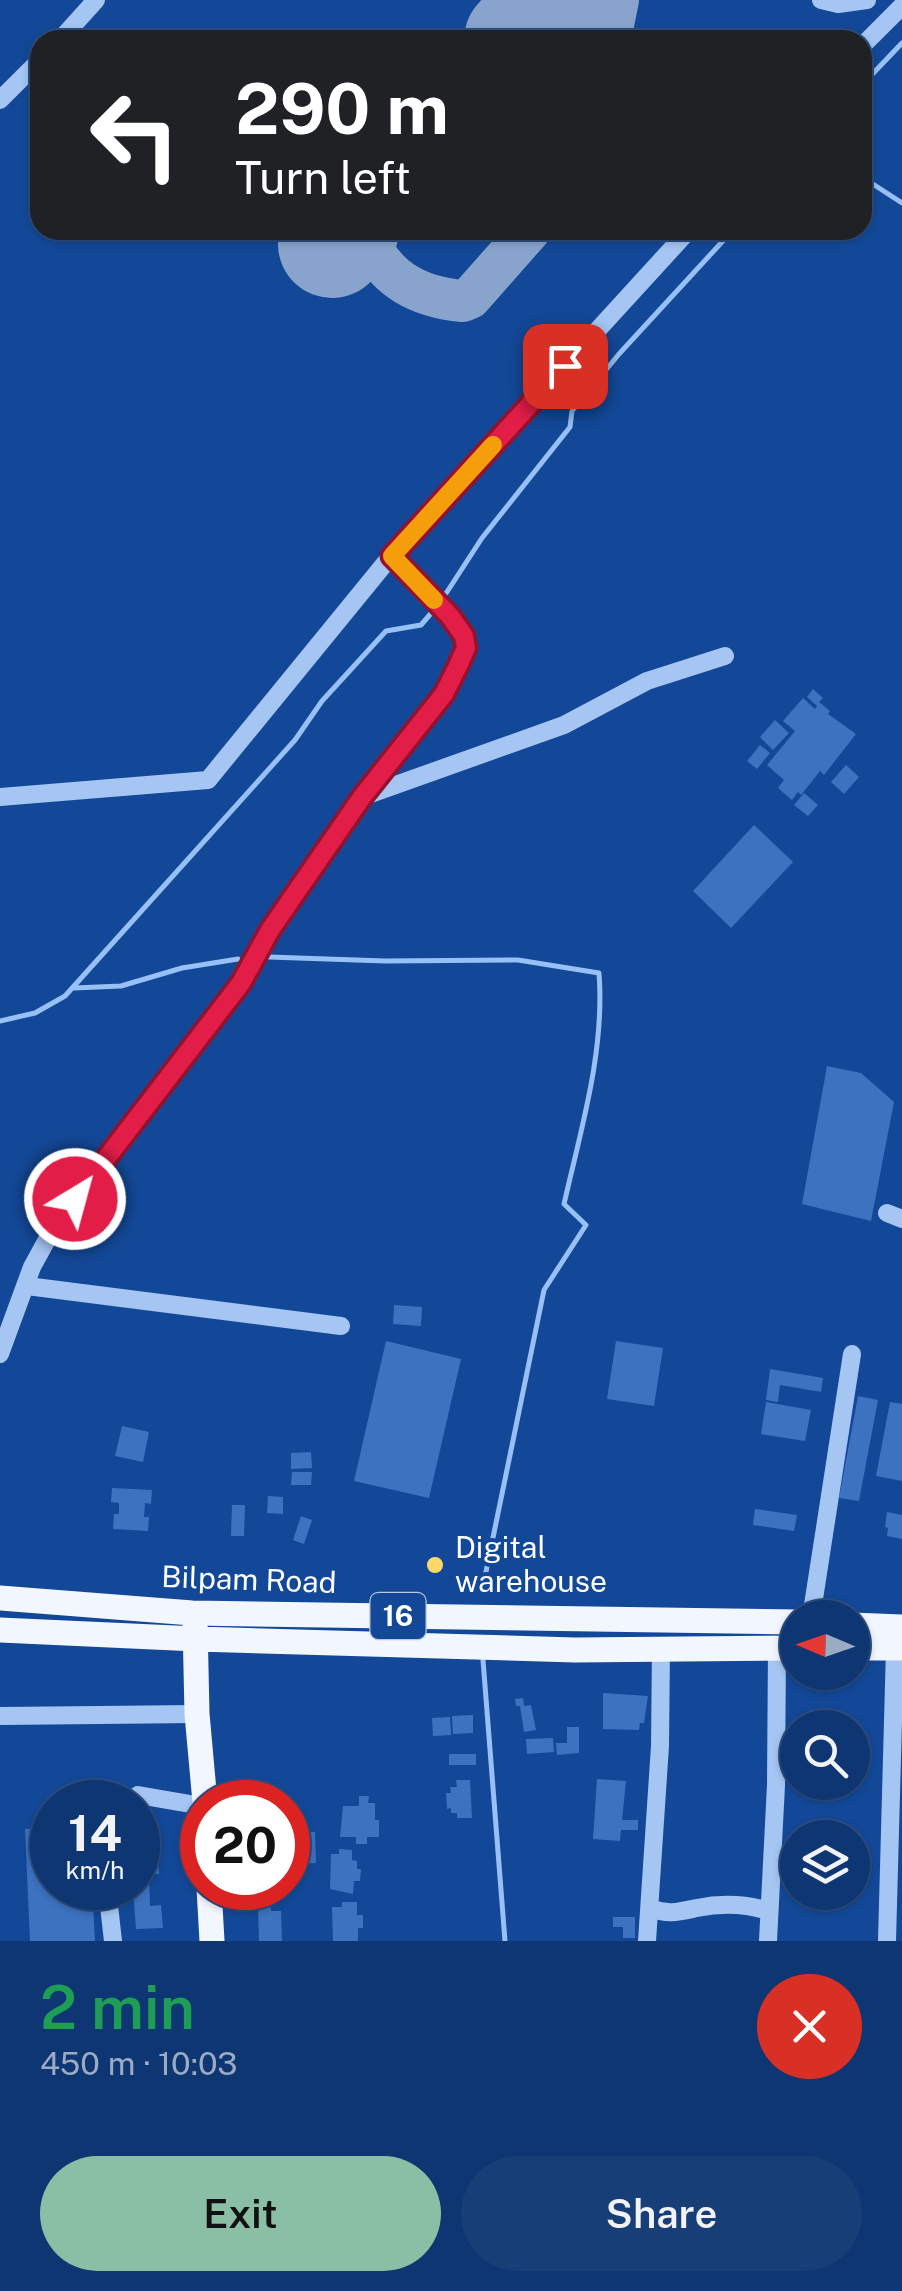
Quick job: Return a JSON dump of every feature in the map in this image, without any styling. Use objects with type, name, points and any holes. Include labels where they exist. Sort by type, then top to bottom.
[{"type":"main road","name":"Bilpam Road","points":[[0,1598],[192,1613],[780,1622]]},
{"type":"main road","points":[[192,1613],[202,1780]]},
{"type":"main road","name":"16","points":[[0,1630],[441,1646],[780,1648]]},
{"type":"main road","points":[[870,1630],[900,1641]]},
{"type":"main road","points":[[870,1645],[900,1641]]},
{"type":"main road","points":[[210,1910],[212,1941]]},
{"type":"street","points":[[69,30],[96,0]]},
{"type":"street","points":[[821,0],[838,4],[868,0]]},
{"type":"street","points":[[872,36],[902,6]]},
{"type":"street","points":[[0,100],[30,70]]},
{"type":"street","points":[[0,797],[208,780],[392,556],[680,240]]},
{"type":"street","points":[[0,1354],[32,1267],[56,1225],[241,983],[270,930],[362,797],[444,694],[466,648],[464,636],[392,556]]},
{"type":"street","points":[[362,797],[564,725],[647,680],[725,656]]},
{"type":"street","points":[[27,1286],[341,1326]]},
{"type":"street","points":[[813,1600],[852,1354]]},
{"type":"street","points":[[886,1941],[900,1641]]},
{"type":"street","points":[[647,1941],[660,1746],[661,1648]]},
{"type":"street","points":[[768,1941],[784,1690]]},
{"type":"street","points":[[0,1716],[197,1714]]},
{"type":"street","points":[[650,1908],[672,1914],[698,1907],[748,1905],[769,1912]]},
{"type":"street","points":[[109,1910],[113,1941]]},
{"type":"building","points":[[813,689],[823,698],[819,702],[830,711],[828,714],[856,734],[824,775],[820,771],[801,795],[798,792],[792,800],[778,788],[784,780],[767,765],[795,731],[783,721],[803,698],[815,709],[817,706],[807,697]]},
{"type":"building","points":[[775,720],[789,733],[773,750],[760,737]]},
{"type":"building","points":[[760,745],[770,753],[757,769],[747,761]]},
{"type":"building","points":[[846,765],[859,777],[844,794],[831,782]]},
{"type":"building","points":[[804,793],[818,805],[808,816],[794,805]]},
{"type":"building","points":[[754,825],[793,862],[731,928],[693,891]]},
{"type":"building","points":[[827,1066],[861,1073],[894,1102],[871,1221],[802,1204]]},
{"type":"building","points":[[394,1305],[422,1307],[421,1326],[393,1324]]},
{"type":"building","points":[[386,1341],[461,1359],[429,1498],[354,1481]]},
{"type":"building","points":[[616,1341],[663,1348],[654,1406],[607,1399]]},
{"type":"building","points":[[770,1369],[823,1378],[821,1392],[780,1385],[778,1402],[766,1400]]},
{"type":"building","points":[[858,1396],[878,1400],[859,1501],[839,1498]]},
{"type":"building","points":[[766,1402],[811,1410],[805,1441],[761,1434]]},
{"type":"building","points":[[890,1402],[902,1404],[902,1481],[876,1476]]},
{"type":"building","points":[[122,1426],[149,1432],[143,1462],[115,1456]]},
{"type":"building","points":[[311,1452],[312,1468],[291,1469],[291,1453]]},
{"type":"building","points":[[292,1472],[312,1472],[311,1485],[291,1485]]},
{"type":"building","points":[[112,1488],[152,1490],[151,1504],[145,1503],[148,1531],[113,1529],[119,1503],[111,1502]]},
{"type":"building","points":[[268,1496],[283,1497],[283,1514],[267,1513]]},
{"type":"building","points":[[232,1505],[245,1505],[244,1536],[231,1536]]},
{"type":"building","points":[[755,1509],[797,1515],[794,1531],[753,1525]]},
{"type":"building","points":[[887,1512],[902,1515],[902,1539],[887,1536]]},
{"type":"building","points":[[301,1516],[312,1520],[304,1544],[293,1540]]},
{"type":"building","points":[[603,1693],[648,1696],[644,1723],[640,1723],[639,1730],[603,1729]]},
{"type":"building","points":[[523,1698],[524,1706],[531,1705],[536,1730],[524,1732],[515,1699]]},
{"type":"building","points":[[473,1715],[473,1733],[453,1734],[452,1716]]},
{"type":"building","points":[[450,1717],[451,1735],[433,1736],[432,1718]]},
{"type":"building","points":[[567,1727],[579,1727],[579,1753],[557,1755],[556,1743],[567,1743]]},
{"type":"building","points":[[553,1738],[554,1752],[527,1754],[526,1739]]},
{"type":"building","points":[[449,1754],[476,1754],[476,1765],[449,1765]]},
{"type":"building","points":[[597,1779],[626,1781],[622,1820],[638,1820],[638,1830],[621,1830],[620,1841],[593,1839]]},
{"type":"building","points":[[456,1780],[470,1780],[472,1818],[457,1818],[457,1813],[447,1809],[446,1793],[451,1793],[450,1787],[457,1787]]},
{"type":"building","points":[[359,1796],[369,1796],[368,1803],[375,1803],[375,1820],[379,1820],[379,1837],[367,1837],[367,1844],[356,1844],[356,1837],[340,1837],[343,1806],[359,1806]]},
{"type":"building","points":[[25,1829],[30,1829],[30,1910],[93,1910],[95,1941],[30,1941]]},
{"type":"building","points":[[310,1832],[315,1832],[316,1863],[310,1863]]},
{"type":"building","points":[[339,1849],[352,1850],[352,1860],[361,1869],[360,1881],[354,1881],[353,1894],[330,1889],[331,1854],[339,1854]]},
{"type":"building","points":[[342,1902],[357,1902],[357,1915],[363,1915],[358,1941],[333,1941],[332,1907],[342,1907]]},
{"type":"building","points":[[161,1905],[163,1928],[136,1929],[135,1910],[160,1910]]},
{"type":"building","points":[[258,1910],[281,1911],[282,1941],[259,1941]]},
{"type":"building","points":[[613,1917],[635,1917],[635,1938],[623,1938],[623,1927],[613,1927]]},
{"type":"waterway","points":[[872,74],[902,43]]},
{"type":"waterway","points":[[872,184],[902,203]]},
{"type":"waterway","points":[[445,595],[482,538],[570,427],[572,411],[724,240]]},
{"type":"waterway","points":[[0,1021],[35,1013],[65,996],[295,740],[322,701],[386,631],[421,625],[433,611]]},
{"type":"waterway","points":[[269,957],[518,960],[599,973],[595,1061],[564,1204],[586,1225],[544,1290],[482,1591]]},
{"type":"waterway","points":[[74,988],[121,986],[182,968],[238,959]]},
{"type":"waterway","points":[[483,1660],[505,1941]]},
{"type":"taxiway","points":[[612,30],[618,0]]},
{"type":"taxiway","points":[[368,240],[380,260],[402,282],[430,295],[463,301],[521,240]]},
{"type":"runway","points":[[527,30],[554,0]]},
{"type":"runway","points":[[332,244],[336,240]]},
{"type":"slow traffic","points":[[434,600],[392,556],[493,445]]},
{"type":"place","name":"Digital warehouse","points":[[435,1565]]},
{"type":"route","points":[[75,1199],[241,983],[270,930],[362,797],[444,694],[466,648],[464,636],[392,556],[565,366]]}]
